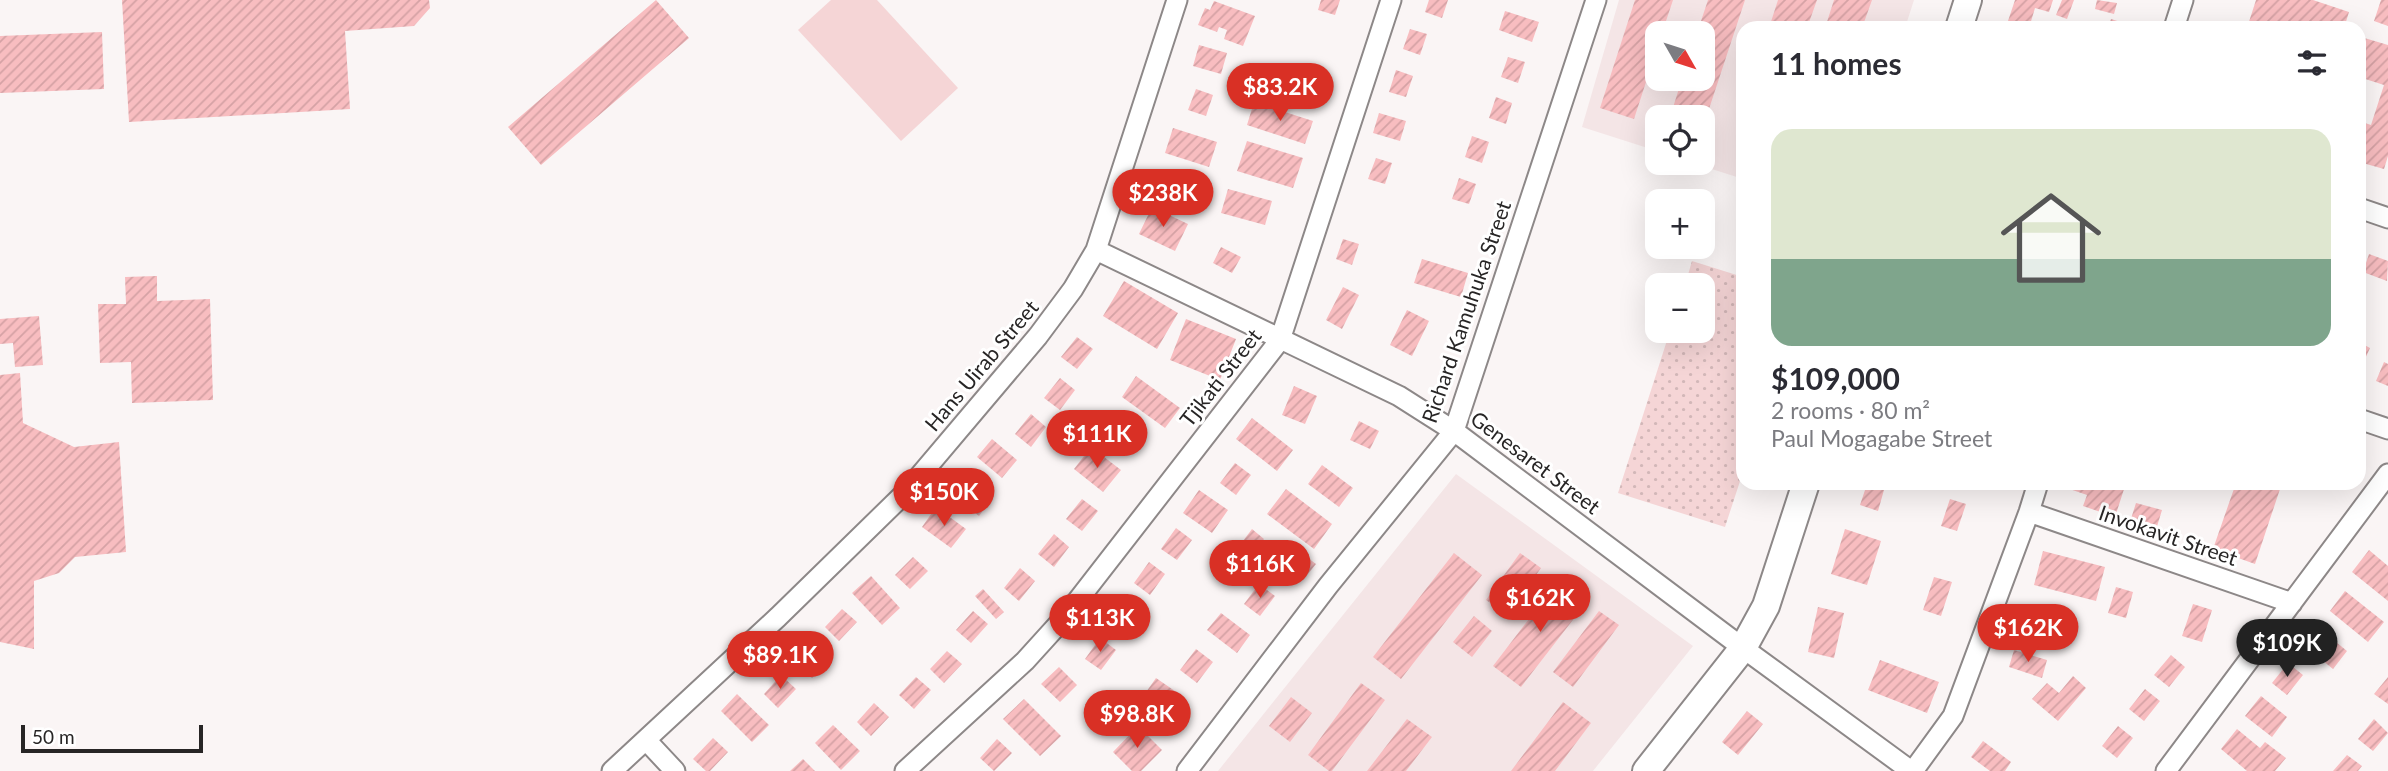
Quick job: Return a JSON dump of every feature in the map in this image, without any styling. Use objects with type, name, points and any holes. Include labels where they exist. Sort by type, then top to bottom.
[{"type":"street","name":"Hans Uirab Street","points":[[612,771],[778,617],[906,492],[1038,336],[1073,289],[1096,250],[1177,0]]},
{"type":"street","name":"Tjikati Street","points":[[905,771],[1025,660],[1064,618],[1280,340],[1391,0]]},
{"type":"street","name":"Richard Kamuhuka Street","points":[[1187,771],[1328,586],[1454,431],[1596,0]]},
{"type":"street","points":[[1961,21],[1968,0]]},
{"type":"street","points":[[2176,21],[2183,0]]},
{"type":"street","points":[[2366,210],[2388,218]]},
{"type":"street","name":"Genesaret Street","points":[[1096,250],[1399,396],[1454,431],[1743,649],[1912,771]]},
{"type":"street","points":[[2366,421],[2388,429]]},
{"type":"street","points":[[2166,771],[2388,474]]},
{"type":"street","points":[[1646,771],[1743,649],[1766,606],[1804,490]]},
{"type":"street","points":[[1912,771],[1953,716],[2036,490]]},
{"type":"street","name":"Invokavit Street","points":[[2029,512],[2292,603]]},
{"type":"street","points":[[646,740],[675,771]]},
{"type":"shaded area","points":[[831,0],[877,0],[958,88],[901,141],[798,30]]},
{"type":"shaded area","points":[[1619,0],[1914,0],[1907,21],[1736,21],[1736,177],[1715,170],[1715,105],[1645,105],[1645,147],[1582,127]]},
{"type":"shaded area","points":[[1692,261],[1736,275],[1737,490],[1725,527],[1618,493],[1666,343],[1715,343],[1715,273],[1688,273]]},
{"type":"shaded area","points":[[1456,474],[1693,646],[1593,771],[1218,771]]},
{"type":"building","points":[[122,0],[429,0],[430,8],[414,26],[345,31],[350,109],[129,122]]},
{"type":"building","points":[[656,0],[689,38],[541,165],[508,127]]},
{"type":"building","points":[[1321,0],[1340,0],[1335,15],[1318,10]]},
{"type":"building","points":[[1429,0],[1448,0],[1442,18],[1425,12]]},
{"type":"building","points":[[1635,0],[1673,0],[1666,21],[1645,21],[1645,85],[1634,119],[1600,108]]},
{"type":"building","points":[[1708,0],[1745,0],[1715,91],[1715,21],[1701,21]]},
{"type":"building","points":[[1778,0],[1817,0],[1810,21],[1771,21]]},
{"type":"building","points":[[1834,0],[1872,0],[1864,21],[1827,21]]},
{"type":"building","points":[[2015,0],[2053,0],[2049,12],[2035,8],[2031,21],[2008,21]]},
{"type":"building","points":[[2062,0],[2074,0],[2067,19],[2056,15]]},
{"type":"building","points":[[2097,0],[2117,3],[2114,14],[2095,9]]},
{"type":"building","points":[[2256,0],[2313,0],[2349,12],[2346,21],[2249,21]]},
{"type":"building","points":[[2381,0],[2388,0],[2388,26],[2374,21]]},
{"type":"building","points":[[1214,1],[1255,16],[1243,46],[1224,39],[1227,30],[1219,27],[1217,32],[1198,25],[1205,8],[1210,10]]},
{"type":"building","points":[[1505,11],[1539,22],[1532,42],[1499,30]]},
{"type":"building","points":[[1410,29],[1427,34],[1420,55],[1403,49]]},
{"type":"building","points":[[102,32],[104,89],[0,93],[0,36]]},
{"type":"building","points":[[2366,38],[2388,45],[2388,156],[2384,169],[2366,164],[2366,123],[2371,125],[2384,85],[2366,79]]},
{"type":"building","points":[[1199,45],[1227,53],[1221,74],[1193,66]]},
{"type":"building","points":[[1508,57],[1525,62],[1518,83],[1501,77]]},
{"type":"building","points":[[1273,63],[1322,80],[1315,102],[1265,85]]},
{"type":"building","points":[[1396,70],[1413,76],[1406,97],[1389,92]]},
{"type":"building","points":[[1196,89],[1213,95],[1206,116],[1188,110]]},
{"type":"building","points":[[1678,91],[1715,91],[1710,105],[1674,105]]},
{"type":"building","points":[[1496,97],[1512,103],[1506,124],[1489,118]]},
{"type":"building","points":[[1254,102],[1313,121],[1305,144],[1247,125]]},
{"type":"building","points":[[1379,113],[1406,121],[1400,141],[1373,133]]},
{"type":"building","points":[[1173,128],[1217,142],[1209,167],[1165,153]]},
{"type":"building","points":[[1472,136],[1489,142],[1482,163],[1465,157]]},
{"type":"building","points":[[1247,141],[1303,158],[1293,188],[1237,171]]},
{"type":"building","points":[[1376,158],[1392,163],[1385,184],[1368,179]]},
{"type":"building","points":[[1160,171],[1177,177],[1170,198],[1153,193]]},
{"type":"building","points":[[1459,178],[1476,184],[1469,204],[1452,199]]},
{"type":"building","points":[[1228,189],[1272,201],[1265,225],[1221,213]]},
{"type":"building","points":[[1152,207],[1188,224],[1175,251],[1139,234]]},
{"type":"building","points":[[1343,239],[1359,244],[1352,265],[1336,259]]},
{"type":"building","points":[[1221,247],[1241,257],[1232,273],[1213,263]]},
{"type":"building","points":[[2369,254],[2388,261],[2387,281],[2366,273]]},
{"type":"building","points":[[1422,259],[1468,273],[1461,297],[1414,283]]},
{"type":"building","points":[[157,276],[157,301],[210,299],[213,400],[132,403],[131,362],[100,363],[98,304],[126,304],[125,277]]},
{"type":"building","points":[[1124,281],[1178,313],[1157,349],[1103,316]]},
{"type":"building","points":[[1343,287],[1359,295],[1342,329],[1326,320]]},
{"type":"building","points":[[1407,310],[1429,321],[1412,356],[1390,345]]},
{"type":"building","points":[[39,316],[43,365],[15,367],[13,343],[0,344],[0,319]]},
{"type":"building","points":[[1186,319],[1236,339],[1220,380],[1170,360]]},
{"type":"building","points":[[1077,337],[1093,349],[1077,369],[1061,357]]},
{"type":"building","points":[[2384,362],[2388,364],[2388,386],[2376,381]]},
{"type":"building","points":[[20,373],[23,423],[74,447],[119,442],[126,552],[75,557],[59,573],[34,581],[34,649],[0,642],[0,375]]},
{"type":"building","points":[[1136,376],[1180,408],[1165,428],[1122,397]]},
{"type":"building","points":[[1060,378],[1075,390],[1060,410],[1044,398]]},
{"type":"building","points":[[1294,386],[1317,396],[1305,424],[1282,415]]},
{"type":"building","points":[[1031,414],[1046,427],[1031,447],[1015,434]]},
{"type":"building","points":[[1252,418],[1293,450],[1277,471],[1236,439]]},
{"type":"building","points":[[1359,421],[1379,431],[1370,449],[1350,440]]},
{"type":"building","points":[[1127,423],[1143,436],[1127,456],[1111,443]]},
{"type":"building","points":[[992,439],[1017,460],[1002,478],[977,457]]},
{"type":"building","points":[[1091,447],[1121,470],[1103,492],[1074,469]]},
{"type":"building","points":[[1235,463],[1251,475],[1236,495],[1220,483]]},
{"type":"building","points":[[1322,465],[1353,488],[1339,507],[1308,484]]},
{"type":"building","points":[[968,475],[994,496],[979,516],[953,495]]},
{"type":"building","points":[[1286,489],[1332,524],[1314,549],[1267,514]]},
{"type":"building","points":[[1199,490],[1228,510],[1212,533],[1183,513]]},
{"type":"building","points":[[1865,490],[1884,490],[1878,511],[1860,505]]},
{"type":"building","points":[[2072,490],[2124,490],[2115,517],[2083,506],[2087,495]]},
{"type":"building","points":[[2234,490],[2280,490],[2255,564],[2213,549]]},
{"type":"building","points":[[1082,499],[1098,511],[1082,531],[1066,519]]},
{"type":"building","points":[[1950,499],[1966,504],[1957,531],[1941,526]]},
{"type":"building","points":[[2136,503],[2162,510],[2155,533],[2129,525]]},
{"type":"building","points":[[936,507],[966,529],[951,548],[922,527]]},
{"type":"building","points":[[1176,528],[1192,540],[1177,560],[1161,549]]},
{"type":"building","points":[[1252,529],[1264,539],[1247,562],[1234,553]]},
{"type":"building","points":[[1845,529],[1881,541],[1867,585],[1831,574]]},
{"type":"building","points":[[1054,534],[1069,547],[1054,567],[1038,554]]},
{"type":"building","points":[[1276,542],[1300,560],[1304,555],[1316,564],[1304,579],[1297,573],[1288,586],[1260,564]]},
{"type":"building","points":[[2369,550],[2388,566],[2388,601],[2352,572]]},
{"type":"building","points":[[2043,551],[2105,567],[2096,601],[2034,585]]},
{"type":"building","points":[[1454,553],[1482,575],[1401,679],[1373,657]]},
{"type":"building","points":[[1520,553],[1541,568],[1507,615],[1486,600]]},
{"type":"building","points":[[913,557],[928,571],[910,589],[895,575]]},
{"type":"building","points":[[1149,562],[1165,574],[1150,595],[1134,583]]},
{"type":"building","points":[[1020,568],[1035,581],[1019,601],[1004,588]]},
{"type":"building","points":[[871,576],[900,608],[882,625],[852,593]]},
{"type":"building","points":[[1934,577],[1952,582],[1941,616],[1923,610]]},
{"type":"building","points":[[1558,581],[1586,603],[1521,687],[1493,666]]},
{"type":"building","points":[[1259,584],[1275,596],[1260,616],[1244,604]]},
{"type":"building","points":[[2116,587],[2133,592],[2126,618],[2108,613]]},
{"type":"building","points":[[983,589],[1004,612],[996,619],[975,596]]},
{"type":"building","points":[[2345,591],[2384,622],[2368,642],[2330,611]]},
{"type":"building","points":[[1130,604],[1146,616],[1131,636],[1115,624]]},
{"type":"building","points":[[2193,604],[2212,610],[2202,642],[2182,636]]},
{"type":"building","points":[[2023,605],[2049,612],[2043,634],[2017,627]]},
{"type":"building","points":[[1818,607],[1844,613],[1834,658],[1808,652]]},
{"type":"building","points":[[842,609],[857,622],[839,641],[825,627]]},
{"type":"building","points":[[973,611],[988,624],[971,643],[956,630]]},
{"type":"building","points":[[1599,611],[1619,625],[1573,687],[1553,672]]},
{"type":"building","points":[[1221,613],[1250,635],[1237,653],[1207,630]]},
{"type":"building","points":[[1474,616],[1492,631],[1472,657],[1453,642]]},
{"type":"building","points":[[2320,629],[2347,651],[2333,669],[2306,647]]},
{"type":"building","points":[[1100,638],[1116,650],[1101,670],[1085,659]]},
{"type":"building","points":[[815,646],[829,660],[812,678],[797,665]]},
{"type":"building","points":[[1196,649],[1213,662],[1197,683],[1180,670]]},
{"type":"building","points":[[2014,650],[2047,660],[2042,678],[2009,667]]},
{"type":"building","points":[[947,651],[962,664],[944,683],[930,669]]},
{"type":"building","points":[[2171,655],[2185,667],[2169,687],[2154,675]]},
{"type":"building","points":[[1880,660],[1939,682],[1927,713],[1868,690]]},
{"type":"building","points":[[2288,663],[2303,675],[2287,695],[2272,683]]},
{"type":"building","points":[[1059,667],[1077,685],[1060,702],[1041,684]]},
{"type":"building","points":[[781,675],[796,689],[778,708],[764,694]]},
{"type":"building","points":[[2073,676],[2086,688],[2058,721],[2032,699],[2047,683],[2059,693]]},
{"type":"building","points":[[916,677],[931,690],[914,709],[899,695]]},
{"type":"building","points":[[2388,677],[2388,704],[2374,694]]},
{"type":"building","points":[[1156,678],[1185,698],[1172,716],[1144,695]]},
{"type":"building","points":[[1361,683],[1385,700],[1332,771],[1329,771],[1308,755]]},
{"type":"building","points":[[2145,689],[2160,701],[2144,721],[2129,709]]},
{"type":"building","points":[[737,694],[769,725],[752,742],[721,711]]},
{"type":"building","points":[[2261,696],[2287,717],[2272,737],[2245,716]]},
{"type":"building","points":[[1291,697],[1312,713],[1290,742],[1269,726]]},
{"type":"building","points":[[1024,699],[1061,736],[1040,756],[1003,719]]},
{"type":"building","points":[[1563,702],[1591,723],[1555,771],[1511,771]]},
{"type":"building","points":[[874,703],[889,717],[871,736],[857,722]]},
{"type":"building","points":[[1747,711],[1763,724],[1738,755],[1722,742]]},
{"type":"building","points":[[1407,719],[1432,737],[1406,771],[1367,771]]},
{"type":"building","points":[[2374,719],[2388,733],[2373,751],[2358,739]]},
{"type":"building","points":[[833,725],[860,751],[841,770],[815,743]]},
{"type":"building","points":[[1138,726],[1162,750],[1141,771],[1132,771],[1113,752]]},
{"type":"building","points":[[2118,726],[2133,738],[2117,758],[2102,746]]},
{"type":"building","points":[[2237,729],[2260,748],[2265,742],[2286,758],[2275,771],[2247,771],[2221,749]]},
{"type":"building","points":[[713,738],[728,752],[710,771],[706,771],[693,759]]},
{"type":"building","points":[[997,739],[1012,753],[994,771],[980,758]]},
{"type":"building","points":[[1983,741],[2011,762],[2005,771],[1990,771],[1971,757]]},
{"type":"building","points":[[2347,755],[2362,766],[2358,771],[2333,771]]},
{"type":"building","points":[[803,759],[815,771],[790,771]]}]
